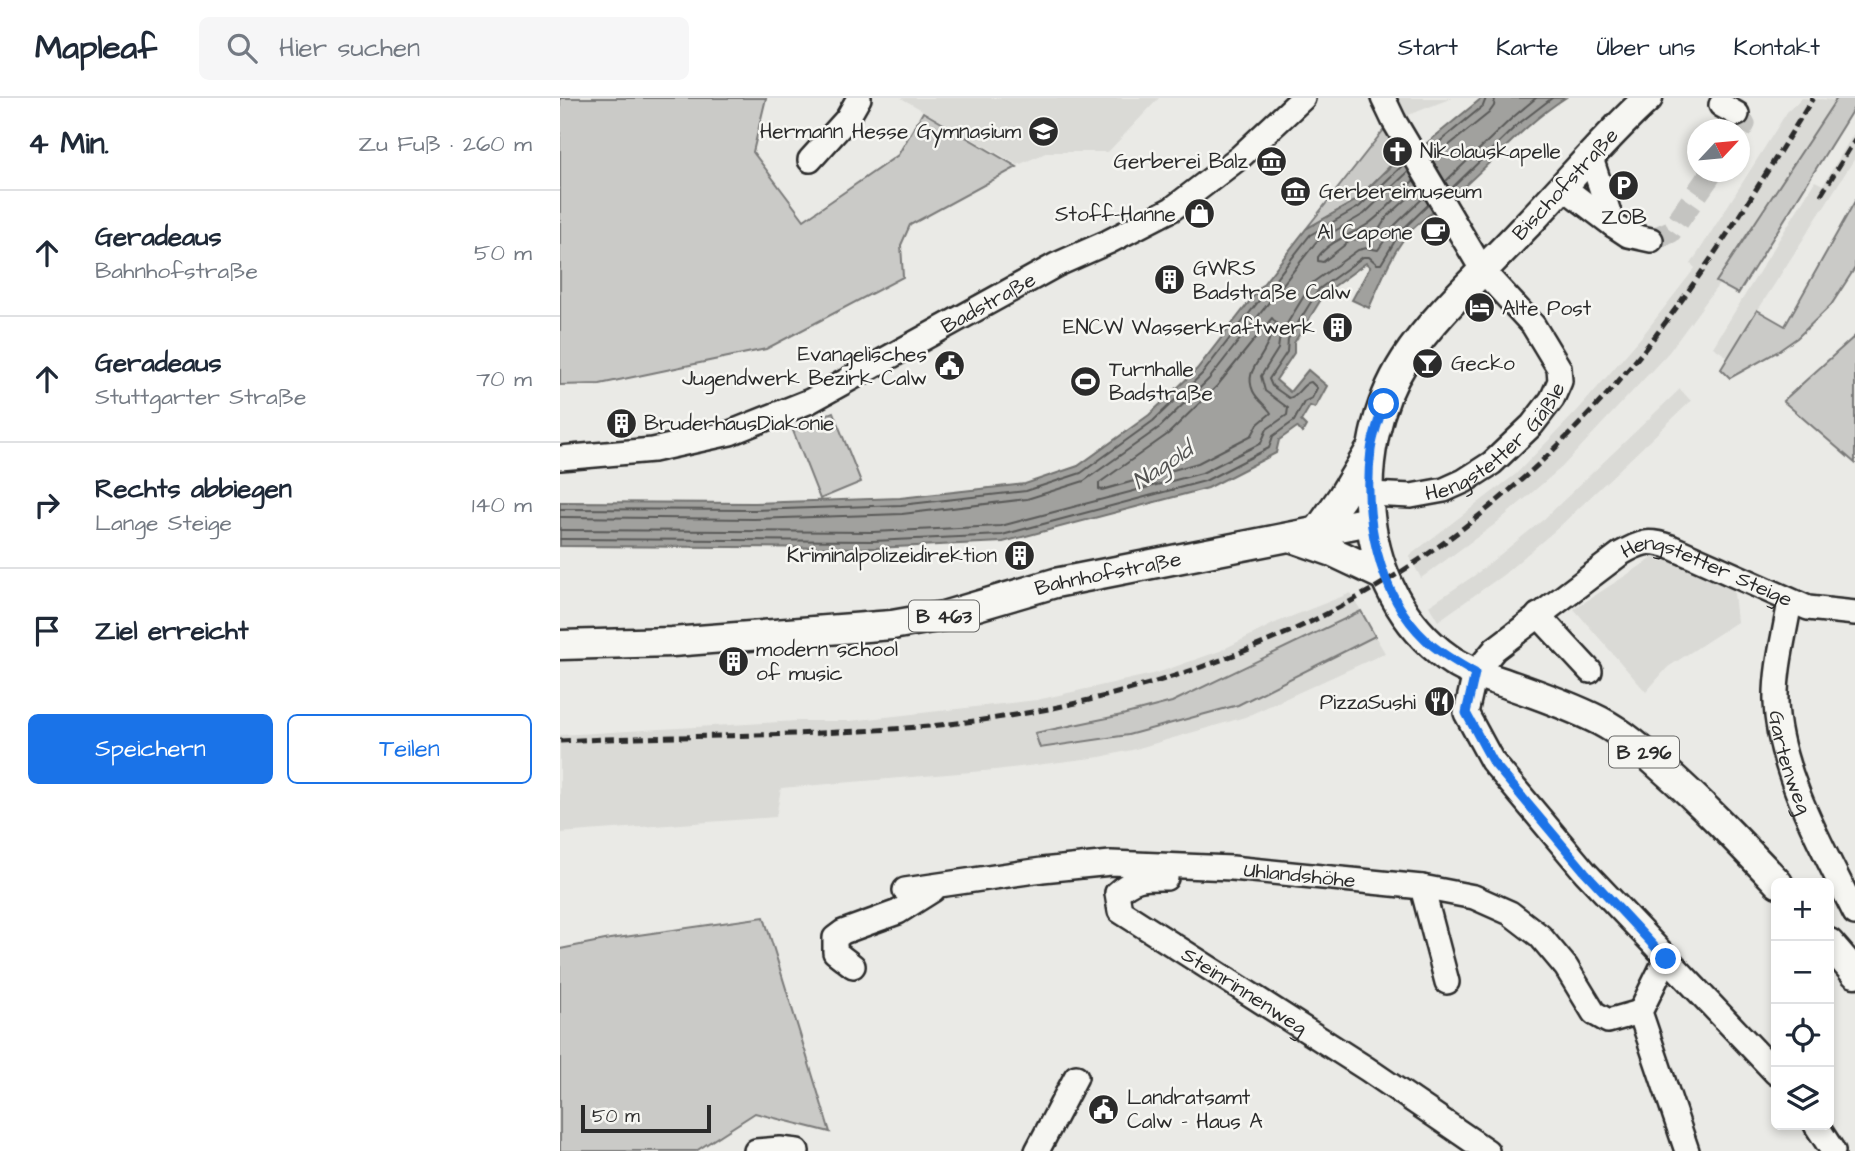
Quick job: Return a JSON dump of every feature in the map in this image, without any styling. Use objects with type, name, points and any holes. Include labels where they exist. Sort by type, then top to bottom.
[{"type":"main road","name":"Bischofstraße","points":[[1483,271],[1590,155],[1648,98]]},
{"type":"main road","name":"B 296","points":[[1483,271],[1428,330],[1404,361],[1384,404],[1371,449],[1370,507],[1375,546],[1384,576],[1424,639],[1449,659],[1475,673],[1599,720],[1620,733],[1693,795],[1773,878]]},
{"type":"main road","points":[[1317,531],[1342,497],[1371,449]]},
{"type":"main road","name":"Bahnhofstraße","points":[[560,645],[660,642],[892,625],[943,616],[1055,583],[1317,531],[1370,507]]},
{"type":"main road","points":[[1290,537],[1333,552],[1384,576]]},
{"type":"main road","points":[[1834,949],[1855,973]]},
{"type":"street","points":[[810,160],[847,119],[859,98]]},
{"type":"street","name":"Badstraße","points":[[560,458],[653,450],[730,433],[776,416],[866,372],[1056,265],[1172,209],[1240,157],[1303,98]]},
{"type":"street","points":[[1383,98],[1483,271]]},
{"type":"street","points":[[1590,155],[1613,225]]},
{"type":"street","points":[[1563,187],[1613,225],[1628,234],[1651,240]]},
{"type":"street","name":"Hengstetter Gäßle","points":[[1370,507],[1444,490],[1464,481],[1492,463],[1532,425],[1552,399],[1560,381],[1559,368],[1532,326],[1483,271]]},
{"type":"street","name":"Hengstetter Steige","points":[[1475,673],[1495,649],[1620,554],[1639,543],[1654,541],[1671,547],[1808,608],[1855,613]]},
{"type":"street","name":"Gartenweg","points":[[1790,601],[1776,702],[1782,741],[1793,779],[1855,913]]},
{"type":"street","points":[[1538,615],[1590,671]]},
{"type":"street","points":[[1475,673],[1466,713],[1492,761],[1585,872],[1771,1068]]},
{"type":"street","name":"Uhlandshöhe","points":[[905,890],[1111,863],[1232,868],[1422,887],[1474,897],[1510,913],[1540,936],[1557,956],[1594,1013],[1608,1021],[1640,1012]]},
{"type":"street","name":"Steinrinnenweg","points":[[1232,868],[1222,878],[1142,878],[1130,882],[1117,893],[1120,911],[1367,1069],[1487,1151]]},
{"type":"street","points":[[853,966],[835,952],[835,938],[843,932],[898,912],[937,887]]},
{"type":"street","points":[[1422,887],[1447,982]]},
{"type":"street","points":[[1666,959],[1640,1012],[1688,1151]]},
{"type":"street","points":[[1037,1151],[1076,1077]]},
{"type":"street","points":[[1819,1130],[1833,1151]]},
{"type":"street","points":[[756,1151],[797,1151]]},
{"type":"shaded area","points":[[560,98],[766,98],[753,152],[804,220],[898,155],[923,112],[1017,167],[910,225],[901,245],[903,277],[766,349],[600,384],[560,385]]},
{"type":"shaded area","name":"Hermann Hesse Gymnasium","points":[[901,98],[1159,98],[1108,152],[1048,152],[1018,165]]},
{"type":"shaded area","points":[[1392,98],[1452,98],[1401,118]]},
{"type":"shaded area","points":[[1802,98],[1836,100],[1716,281],[1719,284],[1669,352],[1562,467],[1494,525],[1421,578],[1409,556],[1516,474],[1578,410],[1643,335],[1695,268],[1691,264],[1743,182],[1750,182],[1750,171],[1787,112]]},
{"type":"shaded area","points":[[1837,98],[1855,98],[1855,106],[1738,294],[1716,282]]},
{"type":"shaded area","points":[[1386,127],[1394,143],[1389,156],[1397,159],[1355,201],[1306,229]]},
{"type":"shaded area","points":[[1855,131],[1855,158],[1728,357],[1713,347],[1815,181],[1823,185]]},
{"type":"shaded area","points":[[1855,201],[1855,268],[1831,305],[1797,338],[1730,378],[1721,369],[1757,310],[1785,326]]},
{"type":"shaded area","points":[[1855,336],[1855,463],[1783,401]]},
{"type":"shaded area","points":[[1680,389],[1691,401],[1559,527],[1503,575],[1438,621],[1429,606],[1475,575],[1544,519]]},
{"type":"shaded area","points":[[833,412],[861,482],[820,499],[792,428]]},
{"type":"shaded area","points":[[1665,550],[1733,583],[1737,622],[1668,667],[1646,692],[1574,609]]},
{"type":"shaded area","points":[[1351,593],[1361,611],[1172,702],[1122,715],[1238,705],[1375,636],[1385,653],[1245,717],[1100,757],[995,770],[781,788],[776,817],[560,833],[560,735],[798,721],[850,721],[1037,700],[1157,673],[1220,651],[1275,623]]},
{"type":"shaded area","points":[[1361,611],[1375,636],[1238,705],[1128,735],[1040,748],[1035,733],[1172,702]]},
{"type":"shaded area","points":[[764,917],[830,1132],[755,1113],[696,1151],[560,1151],[560,949],[610,939]]},
{"type":"water","name":"Nagold","points":[[1482,98],[1565,98],[1411,230],[1390,262],[1369,308],[1352,300],[1370,267],[1366,263],[1325,293],[1294,343],[1294,353],[1276,380],[1290,392],[1308,370],[1327,386],[1315,408],[1310,406],[1301,421],[1306,426],[1302,433],[1297,427],[1279,440],[1276,453],[1208,488],[1003,542],[874,548],[560,546],[560,502],[754,503],[900,498],[1025,484],[1078,466],[1149,415],[1197,369],[1306,229],[1355,201],[1398,159],[1422,147]]},
{"type":"tunnel","points":[[1737,114],[1740,119]]},
{"type":"tunnel","points":[[1651,240],[1670,232],[1705,182]]},
{"type":"railway","points":[[560,741],[872,730],[975,721],[1037,711],[1162,680],[1224,659],[1285,634],[1343,605],[1398,573],[1473,521],[1558,446],[1597,405],[1644,350],[1696,281],[1813,98]]},
{"type":"railway","points":[[1821,195],[1855,140]]},
{"type":"place","name":"Hermann Hesse Gymnasium","points":[[1044,131]]},
{"type":"place","name":"Nikolauskapelle","points":[[1397,151]]},
{"type":"place","name":"Gerberei Balz","points":[[1271,161]]},
{"type":"place","name":"ZOB","points":[[1624,185]]},
{"type":"place","name":"Gerbereimuseum","points":[[1296,191]]},
{"type":"place","name":"Stoff-Hanne","points":[[1199,214]]},
{"type":"place","name":"Al Capone","points":[[1436,232]]},
{"type":"place","name":"GWRS Badstraße Calw","points":[[1170,280]]},
{"type":"place","name":"Alte Post","points":[[1479,308]]},
{"type":"place","name":"ENCW Wasserkraftwerk","points":[[1338,327]]},
{"type":"place","name":"Gecko","points":[[1428,363]]},
{"type":"place","name":"Evangelisches Jugendwerk Bezirk Calw","points":[[950,366]]},
{"type":"place","name":"Turnhalle Badstraße","points":[[1086,381]]},
{"type":"place","name":"BruderhausDiakonie","points":[[621,423]]},
{"type":"place","name":"Kriminalpolizeidirektion","points":[[1020,555]]},
{"type":"place","name":"modern school of music","points":[[733,661]]},
{"type":"place","name":"PizzaSushi","points":[[1439,702]]},
{"type":"place","name":"Landratsamt Calw - Haus A","points":[[1104,1109]]},
{"type":"route","points":[[1384,404],[1371,449],[1370,521],[1378,560],[1392,592],[1424,639],[1449,659],[1475,673],[1466,713],[1492,761],[1585,872],[1666,959]]}]
